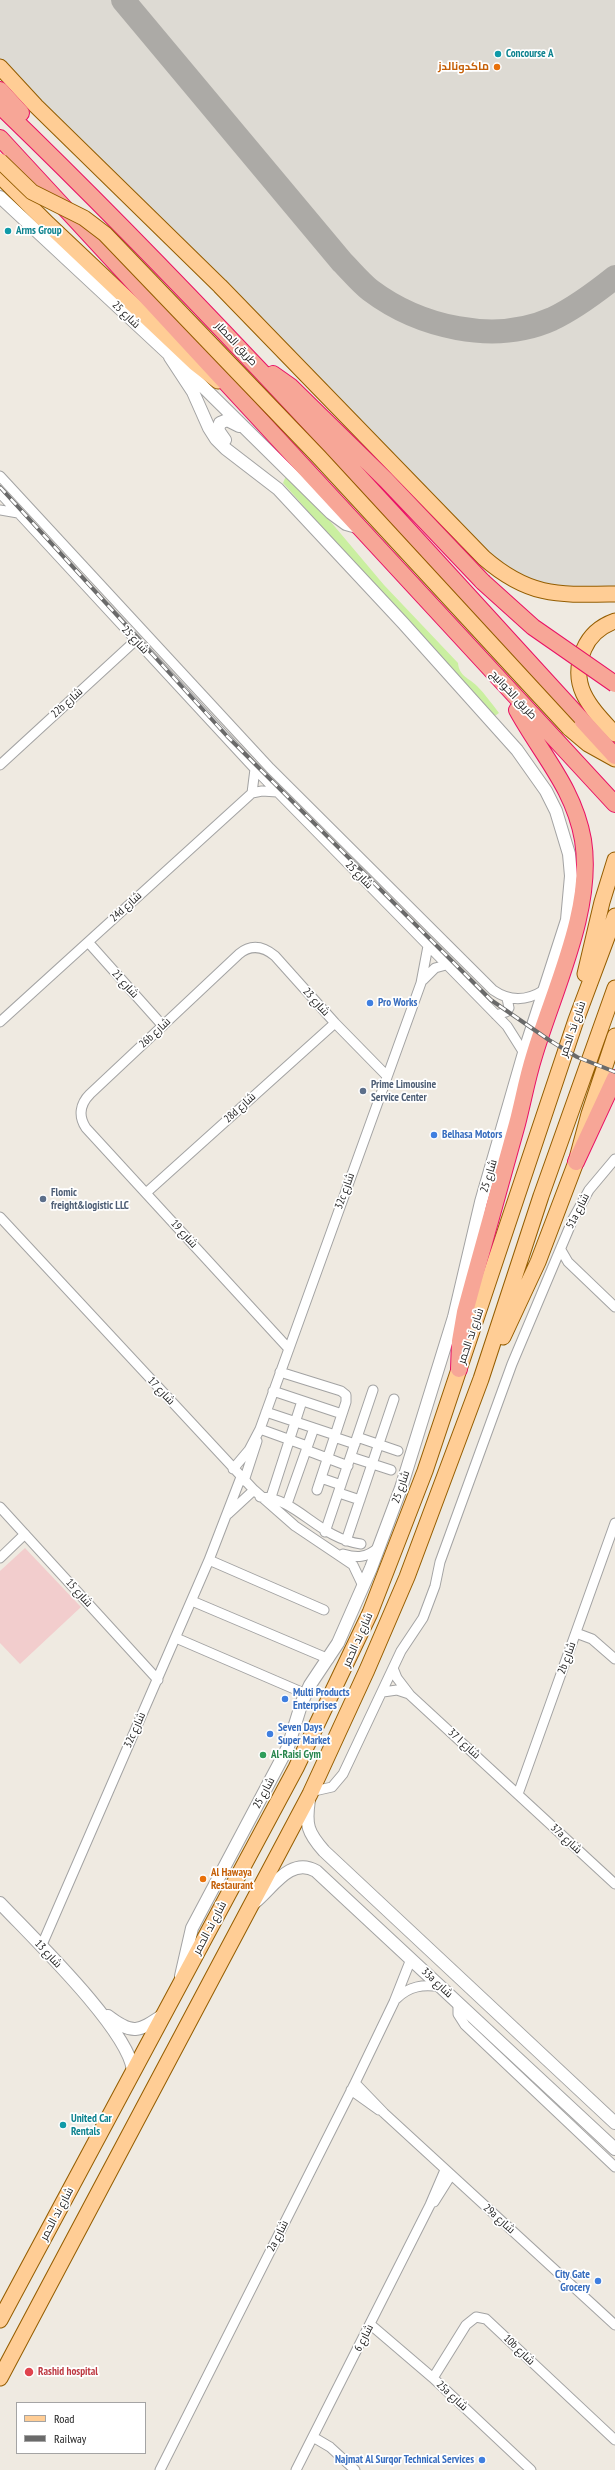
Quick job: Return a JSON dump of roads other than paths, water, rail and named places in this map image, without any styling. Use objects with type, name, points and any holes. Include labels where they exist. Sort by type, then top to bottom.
[{"type":"highway","points":[[0,90],[54,148],[82,186]]},
{"type":"highway","name":"طريق المطار","points":[[0,106],[166,270],[259,368],[615,757]]},
{"type":"highway","points":[[0,138],[360,528]]},
{"type":"highway","points":[[259,368],[279,377],[290,386],[386,480],[483,582],[515,613],[550,641],[615,684]]},
{"type":"highway","name":"طريق الخوانيج","points":[[360,528],[505,687],[615,804]]},
{"type":"highway","points":[[459,1369],[460,1341],[465,1312],[534,1057],[580,912],[585,876],[582,839],[573,804],[557,772],[520,714],[505,687]]},
{"type":"highway","points":[[576,1162],[615,1078]]},
{"type":"main road","points":[[0,67],[36,106],[231,296],[333,404],[496,568],[522,585],[545,592],[569,595],[615,594]]},
{"type":"main road","points":[[0,161],[32,192],[84,218],[105,234],[319,457],[569,728],[588,744],[615,757]]},
{"type":"main road","points":[[0,176],[48,224],[195,362],[236,393]]},
{"type":"main road","points":[[615,622],[600,628],[586,645],[578,673],[583,692],[590,704],[615,734]]},
{"type":"main road","points":[[576,1020],[591,946],[615,860]]},
{"type":"main road","name":"شارع ند الحمر","points":[[0,2320],[296,1768],[352,1655],[390,1565],[459,1369],[576,1020],[615,916]]},
{"type":"main road","name":"شارع ند الحمر","points":[[0,2378],[310,1793],[407,1577],[481,1379],[541,1196],[615,988]]},
{"type":"main road","points":[[481,1379],[497,1351],[538,1262],[576,1162],[589,1114],[614,1038]]},
{"type":"street","name":"شارع 25","points":[[0,197],[246,428],[331,513],[346,524],[360,528]]},
{"type":"street","points":[[170,357],[193,392],[209,428],[216,439],[241,461],[278,489],[492,720],[546,791],[556,811],[569,854],[571,876],[567,920],[524,1053]]},
{"type":"street","points":[[241,461],[219,434],[218,426],[227,420],[246,428]]},
{"type":"street","name":"شارع 25","points":[[0,476],[270,768],[437,936],[493,990],[507,998]]},
{"type":"street","name":"شارع 25","points":[[0,493],[135,641],[277,792],[507,1026],[524,1053],[481,1202],[454,1317],[401,1488],[363,1586],[329,1659],[316,1675],[306,1694],[288,1747],[192,1928],[180,1985]]},
{"type":"street","points":[[0,510],[18,513]]},
{"type":"street","name":"22b شارع","points":[[0,765],[135,641]]},
{"type":"street","points":[[256,769],[252,793],[262,791],[277,792]]},
{"type":"street","name":"24d شارع","points":[[0,1022],[252,793]]},
{"type":"street","name":"شارع 21","points":[[88,942],[163,1026]]},
{"type":"street","name":"32c شارع","points":[[41,1947],[158,1680],[255,1451],[259,1432],[273,1391],[421,983],[428,946]]},
{"type":"street","name":"شارع 23","points":[[239,954],[251,947],[268,950],[335,1023],[387,1076]]},
{"type":"street","name":"26b شارع","points":[[81,1118],[81,1110],[86,1098],[239,954]]},
{"type":"street","points":[[421,983],[429,972],[441,965],[446,965]]},
{"type":"street","points":[[496,1015],[502,1014],[509,1008],[507,998],[526,998],[544,990]]},
{"type":"street","name":"28d شارع","points":[[146,1193],[335,1023]]},
{"type":"street","name":"شارع 19","points":[[81,1118],[86,1128],[289,1349]]},
{"type":"street","name":"51a شارع","points":[[310,1793],[326,1789],[340,1779],[393,1668],[406,1643],[423,1618],[430,1601],[440,1562],[512,1364],[560,1250],[583,1200],[615,1159]]},
{"type":"street","name":"شارع 17","points":[[0,1217],[243,1479],[295,1526],[353,1564],[363,1586]]},
{"type":"street","points":[[560,1250],[565,1259],[615,1307]]},
{"type":"street","points":[[552,1270],[566,1268],[580,1273]]},
{"type":"street","points":[[280,1372],[344,1393],[347,1399],[317,1490]]},
{"type":"street","points":[[325,1532],[373,1390]]},
{"type":"street","points":[[273,1391],[342,1414]]},
{"type":"street","points":[[346,1541],[394,1399]]},
{"type":"street","points":[[271,1497],[302,1401]]},
{"type":"street","points":[[266,1412],[335,1436],[378,1445],[398,1451]]},
{"type":"street","points":[[287,1504],[314,1428]]},
{"type":"street","points":[[259,1432],[290,1440],[327,1458],[348,1466]]},
{"type":"street","name":"32c شارع","points":[[234,1469],[259,1432]]},
{"type":"street","points":[[351,1457],[391,1470]]},
{"type":"street","points":[[321,1478],[360,1500]]},
{"type":"street","points":[[257,1493],[287,1504],[325,1532],[346,1541],[361,1544]]},
{"type":"street","name":"32c شارع","points":[[228,1514],[257,1493]]},
{"type":"street","name":"شارع 15","points":[[0,1507],[158,1680]]},
{"type":"street","name":"2b شارع","points":[[518,1794],[615,1523]]},
{"type":"street","points":[[0,1558],[25,1534]]},
{"type":"street","name":"شارع 17","points":[[334,1551],[359,1557],[370,1555],[378,1548]]},
{"type":"street","points":[[209,1560],[324,1610]]},
{"type":"street","points":[[192,1601],[329,1659]]},
{"type":"street","points":[[576,1633],[592,1639],[615,1659]]},
{"type":"street","points":[[176,1638],[306,1694]]},
{"type":"street","name":"شارع ا 37","points":[[393,1668],[397,1678],[410,1695],[518,1794]]},
{"type":"street","points":[[382,1692],[397,1690],[410,1695]]},
{"type":"street","name":"33a شارع","points":[[310,1793],[307,1823],[314,1839],[615,2123]]},
{"type":"street","name":"37a شارع","points":[[518,1794],[615,1884]]},
{"type":"street","name":"33a شارع","points":[[252,1904],[287,1871],[301,1866],[311,1868],[458,2002],[615,2149]]},
{"type":"street","name":"شارع 13","points":[[0,1903],[95,2006],[126,2046],[133,2070]]},
{"type":"street","points":[[411,1959],[418,1954],[424,1955],[484,2008],[501,2016]]},
{"type":"street","name":"2a شارع","points":[[160,2470],[353,2087],[394,2002],[411,1959]]},
{"type":"street","name":"2a شارع","points":[[394,2002],[405,1991],[416,1986],[442,1988]]},
{"type":"street","points":[[458,2002],[458,2014],[465,2025],[615,2166]]},
{"type":"street","name":"شارع 13","points":[[95,2006],[123,2027],[134,2030],[144,2027],[163,2015]]},
{"type":"street","name":"29a شارع","points":[[353,2087],[384,2113],[615,2325]]},
{"type":"street","name":"شارع 6","points":[[296,2470],[448,2172]]},
{"type":"street","name":"10b شارع","points":[[433,2378],[466,2325],[476,2318],[486,2319],[615,2440]]},
{"type":"street","name":"25a شارع","points":[[370,2325],[433,2378],[531,2470]]},
{"type":"street","points":[[313,2437],[330,2447],[355,2470]]},
{"type":"railway","points":[[0,487],[227,736],[491,1000],[549,1040],[577,1057],[615,1072]]},
{"type":"place","name":"Concourse A","points":[[498,54]]},
{"type":"place","name":"ماكدونالدز","points":[[497,67]]},
{"type":"place","name":"Arms Group","points":[[8,231]]},
{"type":"place","name":"Pro Works","points":[[370,1003]]},
{"type":"place","name":"Prime Limousine Service Center","points":[[363,1091]]},
{"type":"place","name":"Belhasa Motors","points":[[434,1135]]},
{"type":"place","name":"Flomic freight&logistic LLC","points":[[43,1199]]},
{"type":"place","name":"Multi Products Enterprises","points":[[285,1699]]},
{"type":"place","name":"Seven Days Super Market","points":[[270,1734]]},
{"type":"place","name":"Al-Raisi Gym","points":[[263,1755]]},
{"type":"place","name":"Al Hawaya Restaurant","points":[[203,1879]]},
{"type":"place","name":"United Car Rentals","points":[[63,2125]]},
{"type":"place","name":"City Gate Grocery","points":[[598,2281]]},
{"type":"place","name":"Rashid hospital","points":[[29,2372]]},
{"type":"place","name":"Najmat Al Surqor Technical Services","points":[[482,2460]]}]
